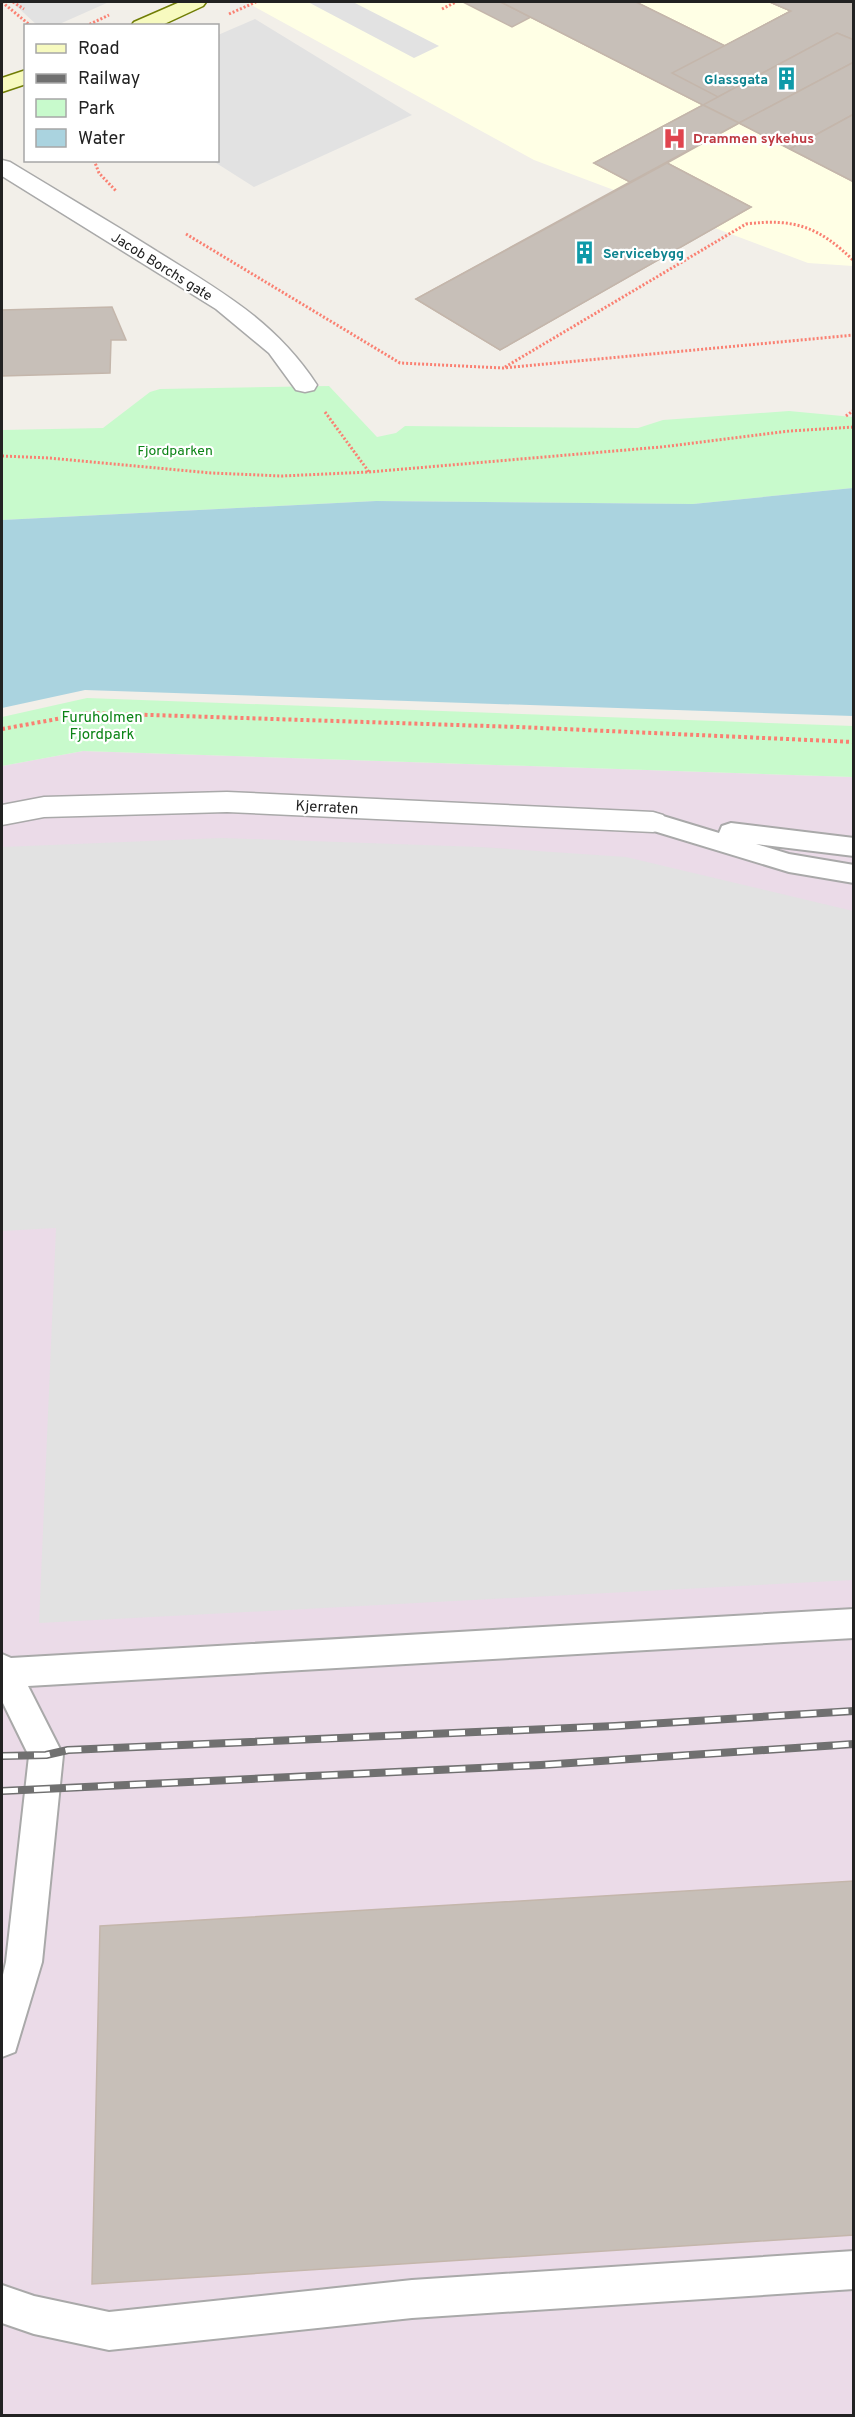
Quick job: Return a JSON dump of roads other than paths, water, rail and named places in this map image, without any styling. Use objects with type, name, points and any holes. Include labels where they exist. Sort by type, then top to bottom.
[{"type":"street","points":[[146,24],[195,2]]},
{"type":"street","points":[[2,86],[24,77]]},
{"type":"street","name":"Jacob Borchs gate","points":[[2,167],[147,255],[254,325],[291,362],[305,385]]},
{"type":"street","name":"Kjerraten","points":[[2,815],[44,807],[227,802],[653,822]]},
{"type":"lane","points":[[653,822],[854,847]]},
{"type":"lane","points":[[653,822],[789,864],[854,889]]},
{"type":"lane","points":[[789,864],[854,874]]},
{"type":"lane","points":[[2,2039],[24,1962],[46,1755],[2,1671],[854,1623]]},
{"type":"lane","points":[[2,2304],[34,2315],[109,2331],[412,2299],[854,2270]]},
{"type":"water","points":[[853,488],[853,716],[85,690],[2,708],[2,520],[376,501],[693,504]]},
{"type":"railway","points":[[2,1756],[46,1755],[68,1750],[615,1726],[854,1711]]},
{"type":"railway","points":[[2,1791],[541,1765],[854,1744]]},
{"type":"place","name":"Glassgata","points":[[786,79]]},
{"type":"place","name":"Drammen sykehus","points":[[675,138]]},
{"type":"place","name":"Servicebygg","points":[[585,253]]},
{"type":"park label","name":"Fjordparken","points":[[175,450]]},
{"type":"park label","name":"Furuholmen Fjordpark","points":[[102,726]]}]
